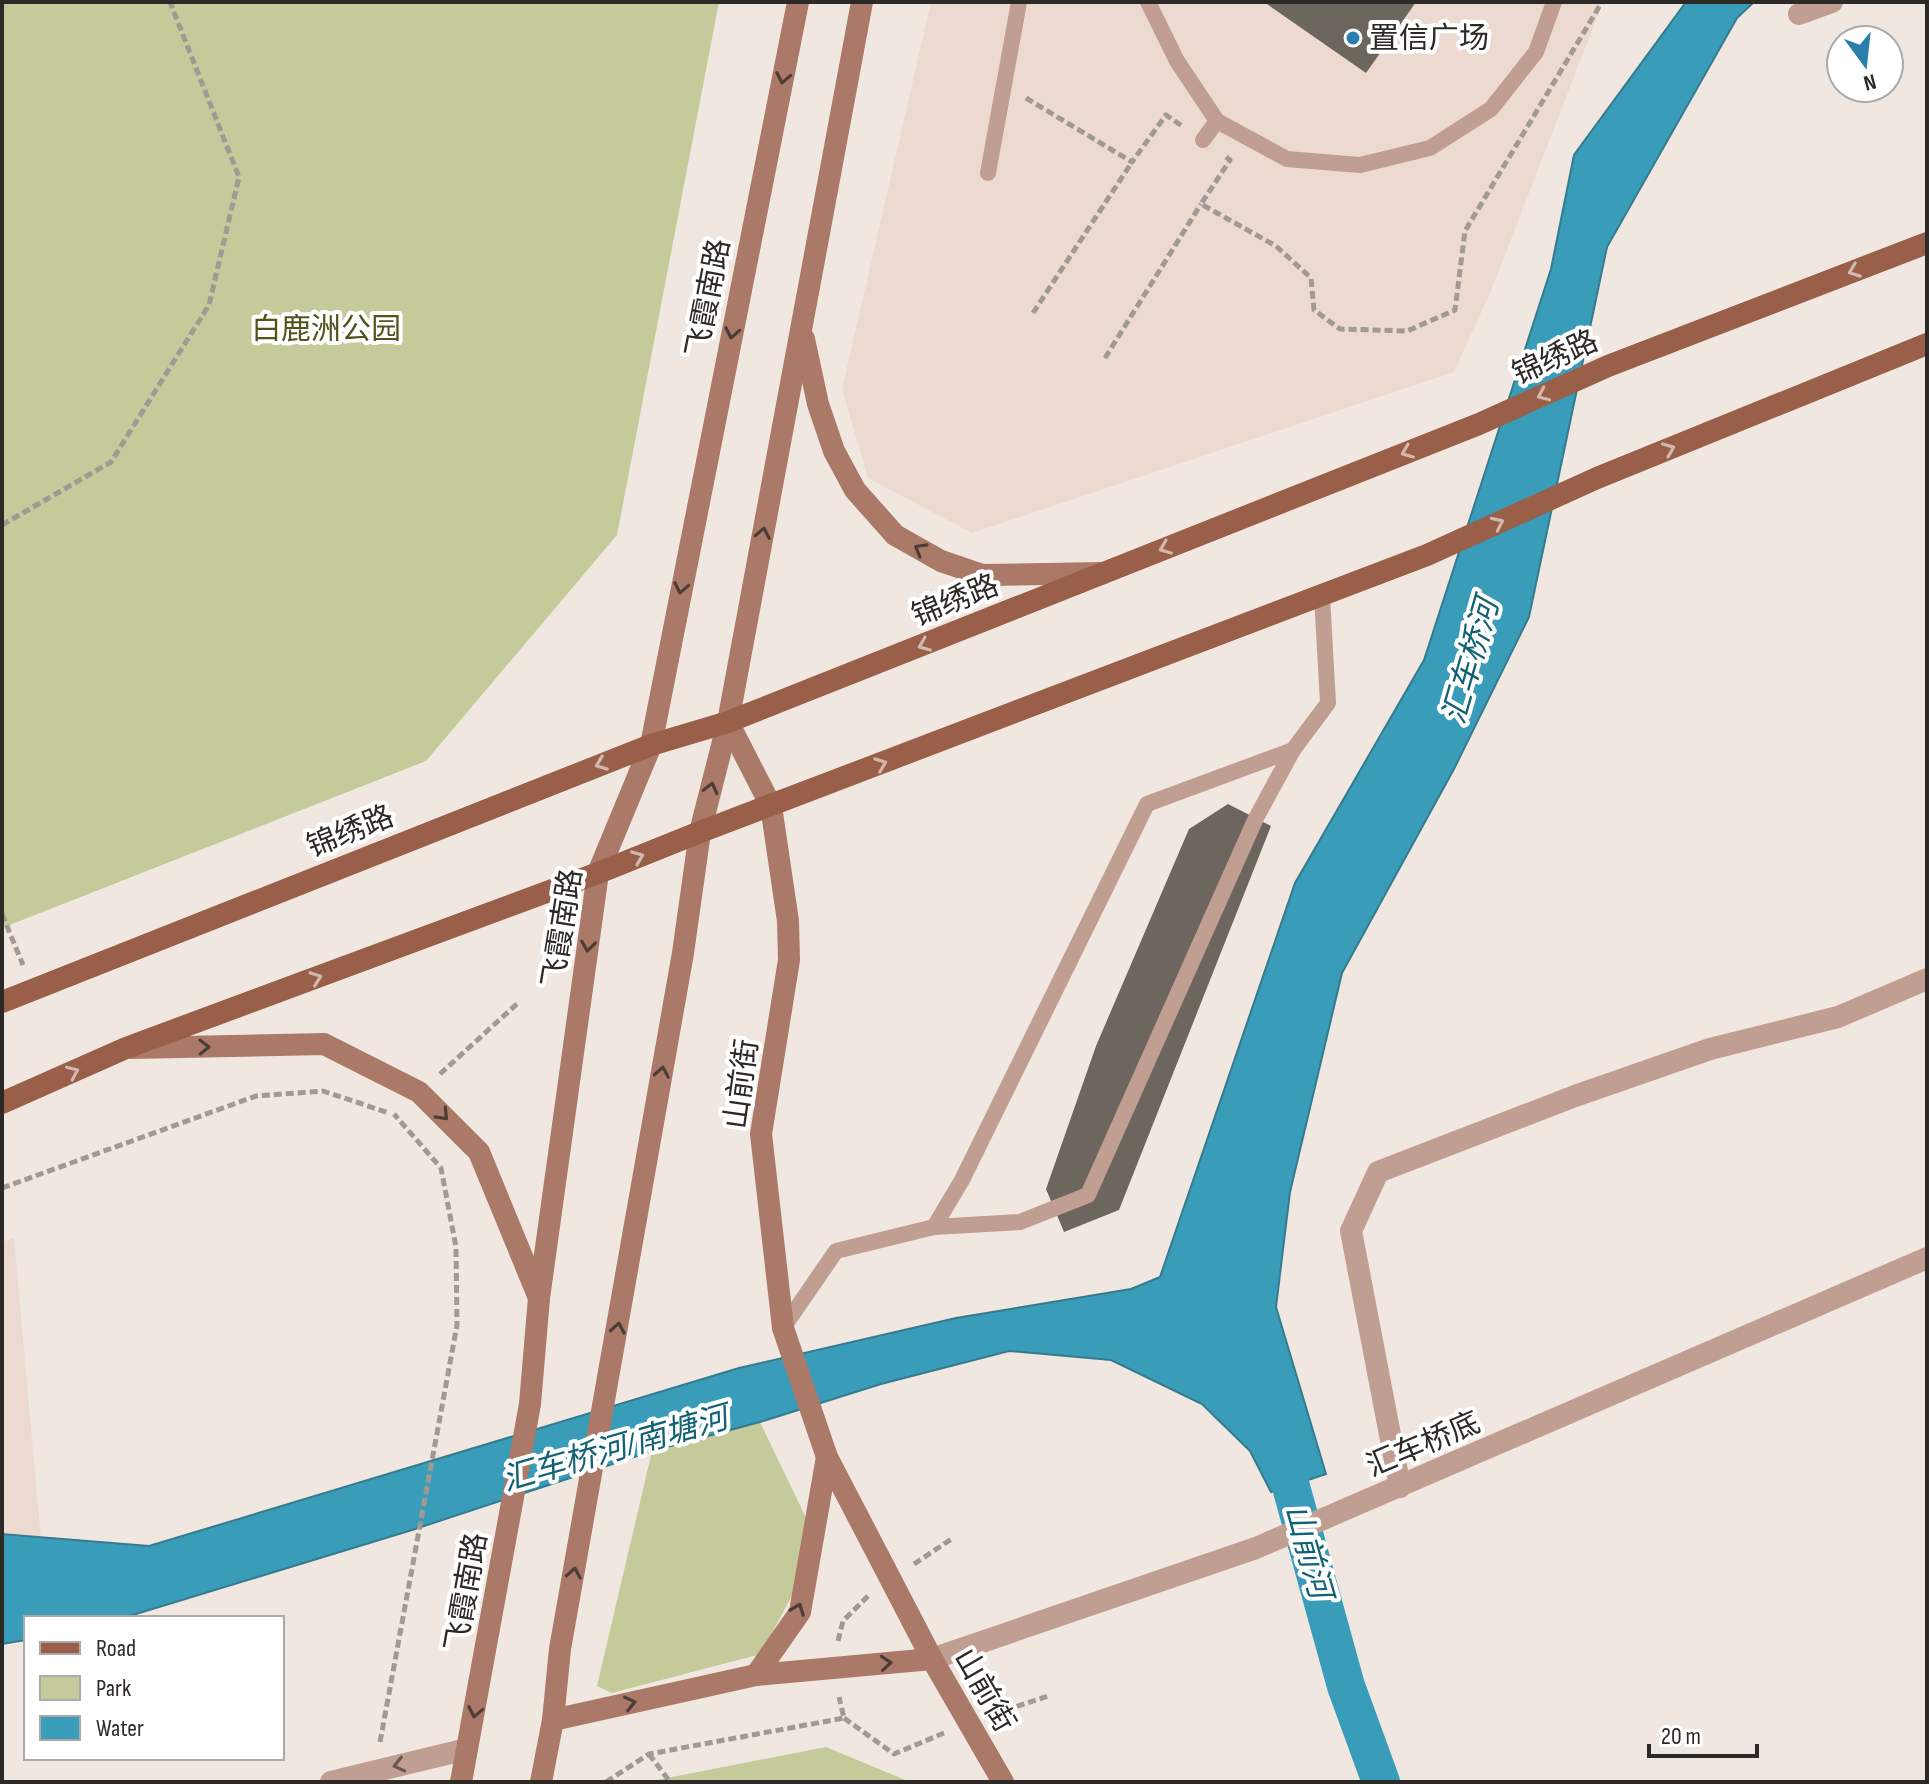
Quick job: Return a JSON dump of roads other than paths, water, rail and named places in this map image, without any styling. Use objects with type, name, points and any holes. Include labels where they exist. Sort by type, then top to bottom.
[{"type":"main road","name":"飞霞南路","points":[[461,1782],[530,1404],[539,1298],[598,873],[651,745],[798,2]]},
{"type":"main road","points":[[541,1782],[553,1720],[560,1649],[683,953],[700,832],[728,722],[862,2]]},
{"type":"main road","name":"锦绣路","points":[[2,1002],[651,745],[728,722],[1479,424],[1608,366],[1927,243]]},
{"type":"main road","points":[[802,327],[818,404],[834,451],[855,490],[895,535],[941,561],[982,575],[1104,573]]},
{"type":"main road","points":[[2,1103],[126,1048],[598,873],[1427,555],[1597,478],[1927,344]]},
{"type":"main road","name":"山前街","points":[[728,722],[771,806],[788,921],[789,960],[761,1134],[783,1328],[824,1451],[932,1659],[1003,1782]]},
{"type":"main road","points":[[126,1048],[324,1044],[419,1092],[479,1152],[539,1298]]},
{"type":"main road","name":"山前街","points":[[756,1675],[800,1612],[824,1451]]},
{"type":"main road","points":[[553,1720],[756,1675],[932,1659]]},
{"type":"street","points":[[1799,14],[1832,2]]},
{"type":"street","points":[[1400,1487],[1351,1231],[1378,1172],[1575,1096],[1710,1049],[1838,1017],[1927,979]]},
{"type":"street","name":"汇车桥底","points":[[932,1659],[1256,1548],[1927,1258]]},
{"type":"street","points":[[331,1782],[467,1749]]},
{"type":"lane","points":[[988,173],[1019,2]]},
{"type":"lane","points":[[1148,2],[1177,61],[1217,121],[1287,159],[1360,165],[1430,148],[1491,109],[1536,52],[1554,2]]},
{"type":"lane","points":[[1203,140],[1217,121]]},
{"type":"lane","points":[[783,1328],[836,1251],[934,1227],[1020,1222],[1088,1195],[1256,818],[1293,750],[1328,703],[1322,596]]},
{"type":"lane","points":[[934,1227],[962,1180],[1147,804],[1293,750]]},
{"type":"water","points":[[1686,2],[1754,2],[1737,18],[1607,247],[1529,617],[1454,769],[1342,973],[1290,1192],[1276,1307],[1326,1474],[1271,1492],[1250,1451],[1202,1404],[1111,1360],[1009,1351],[881,1384],[760,1422],[652,1451],[412,1530],[130,1616],[24,1616],[24,1640],[2,1644],[2,1534],[149,1546],[739,1368],[956,1318],[1131,1289],[1160,1277],[1295,883],[1424,660],[1551,269],[1574,155]]},
{"type":"waterway","name":"山前河","points":[[1277,1436],[1346,1686],[1381,1782]]},
{"type":"place","name":"置信广场","points":[[1353,38]]},
{"type":"park label","name":"白鹿洲公园","points":[[326,329]]},
{"type":"water label","name":"汇车桥河","points":[[1470,661]]},
{"type":"water label","name":"汇车桥河/南塘河","points":[[615,1448]]}]
